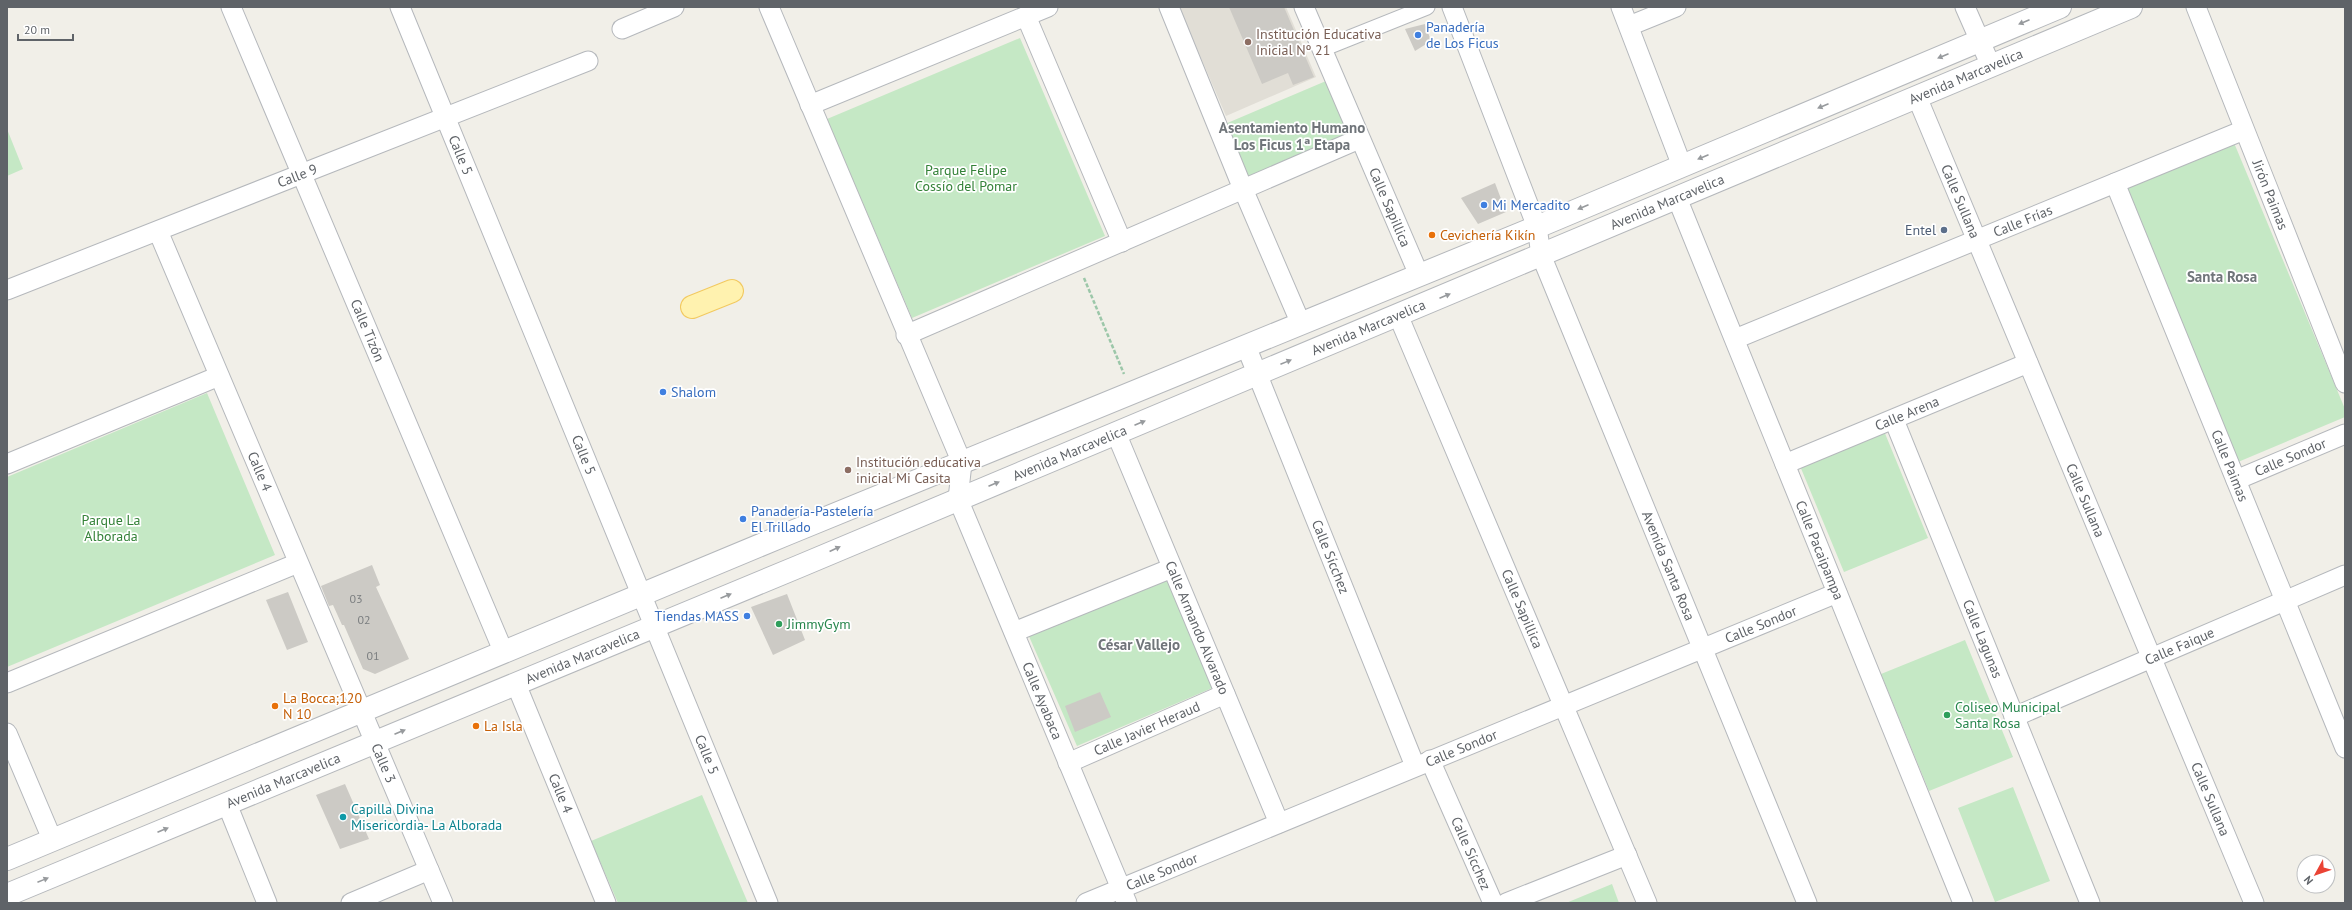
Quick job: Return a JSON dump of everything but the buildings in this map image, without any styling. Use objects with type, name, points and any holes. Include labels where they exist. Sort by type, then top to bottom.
[{"type":"main road","points":[[692,307],[732,291]]},
{"type":"street","name":"Calle Tizón","points":[[231,7],[504,653]]},
{"type":"street","name":"Calle 5","points":[[400,7],[643,594],[768,903]]},
{"type":"street","points":[[622,29],[674,7]]},
{"type":"street","points":[[769,7],[906,335],[962,464],[958,499]]},
{"type":"street","points":[[810,105],[1048,7]]},
{"type":"street","points":[[1169,7],[1243,190],[1301,324]]},
{"type":"street","name":"Calle Sapillica","points":[[1304,7],[1359,139],[1419,275]]},
{"type":"street","points":[[1322,49],[1427,7]]},
{"type":"street","name":"Avenida Santa Rosa","points":[[1452,7],[1537,227],[1541,255],[1701,648],[1807,903]]},
{"type":"street","points":[[1621,7],[1682,166]]},
{"type":"street","points":[[1629,26],[1676,7]]},
{"type":"street","points":[[1965,7],[1991,66]]},
{"type":"street","name":"Avenida Marcavelica","points":[[7,859],[643,594],[1537,227],[2060,7]]},
{"type":"street","name":"Avenida Marcavelica","points":[[7,895],[655,626],[2132,7]]},
{"type":"street","name":"Jirón Paimas","points":[[2196,7],[2345,382]]},
{"type":"street","points":[[1026,16],[1122,242]]},
{"type":"street","name":"Calle 9","points":[[7,290],[445,116],[588,61]]},
{"type":"street","name":"Calle Sullana","points":[[1917,97],[2254,903]]},
{"type":"street","name":"Calle Frías","points":[[1735,339],[2244,130]]},
{"type":"street","points":[[906,335],[1359,139]]},
{"type":"street","name":"Calle Paimas","points":[[2115,183],[2285,601],[2340,724],[2345,748]]},
{"type":"street","name":"Calle Pacaipampa","points":[[1677,198],[1963,903]]},
{"type":"street","name":"Calle 4","points":[[158,231],[361,712]]},
{"type":"street","name":"Calle Sapillica","points":[[1398,315],[1647,903]]},
{"type":"street","name":"Calle Sícchez","points":[[1246,346],[1423,763],[1493,903]]},
{"type":"street","name":"Calle Arena","points":[[1785,464],[1894,420],[2028,363]]},
{"type":"street","points":[[7,464],[219,376]]},
{"type":"street","name":"Calle Lagunas","points":[[1894,420],[2090,903]]},
{"type":"street","name":"Calle Armando Alvarado","points":[[1116,433],[1279,823]]},
{"type":"street","name":"Calle Sondor","points":[[2236,480],[2345,434]]},
{"type":"street","name":"Calle Ayabaca","points":[[958,499],[1124,896]]},
{"type":"street","points":[[7,683],[298,563]]},
{"type":"street","points":[[1014,632],[1172,568]]},
{"type":"street","name":"Calle Faique","points":[[2014,717],[2345,575]]},
{"type":"street","name":"Calle Sondor","points":[[1086,903],[1124,896],[1279,823],[1837,593]]},
{"type":"street","name":"Calle 4","points":[[516,684],[606,903]]},
{"type":"street","name":"Calle Javier Heraud","points":[[1068,763],[1225,694]]},
{"type":"street","name":"Calle 3","points":[[361,712],[376,742],[443,903]]},
{"type":"street","points":[[7,732],[52,839]]},
{"type":"street","points":[[228,804],[267,903]]},
{"type":"street","points":[[103,818],[115,850]]},
{"type":"street","points":[[1506,903],[1627,855]]},
{"type":"street","points":[[351,903],[429,870]]},
{"type":"path","points":[[1077,262],[1132,393]]},
{"type":"shaded area","name":"Institución Educativa Inicial Nº 21","points":[[1179,7],[1286,7],[1316,77],[1226,116]]},
{"type":"green space","name":"Parque Felipe Cossío del Pomar","points":[[1020,38],[1105,236],[912,318],[827,119]]},
{"type":"green space","points":[[1326,81],[1352,144],[1244,186],[1218,127]]},
{"type":"green space","points":[[7,129],[23,169],[7,176]]},
{"type":"green space","points":[[2232,138],[2345,409],[2345,417],[2238,462],[2122,184]]},
{"type":"green space","name":"Parque La Alborada","points":[[207,393],[275,555],[7,667],[7,477]]},
{"type":"green space","points":[[1884,431],[1928,538],[1844,572],[1800,466]]},
{"type":"green space","points":[[1168,574],[1217,686],[1077,746],[1028,634]]},
{"type":"green space","name":"Coliseo Municipal Santa Rosa","points":[[1965,640],[2013,757],[1929,791],[1881,674]]},
{"type":"green space","points":[[2013,787],[2050,881],[1995,902],[1958,808]]},
{"type":"green space","points":[[702,795],[748,903],[618,903],[591,841]]},
{"type":"green space","points":[[1612,884],[1619,903],[1566,903]]},
{"type":"place","name":"Panadería de Los Ficus","points":[[1418,35]]},
{"type":"place","name":"Institución Educativa Inicial Nº 21","points":[[1248,42]]},
{"type":"place","name":"Mi Mercadito","points":[[1484,205]]},
{"type":"place","name":"Entel","points":[[1944,230]]},
{"type":"place","name":"Cevichería Kikín","points":[[1432,235]]},
{"type":"place","name":"Shalom","points":[[663,392]]},
{"type":"place","name":"Institución educativa inicial Mi Casita","points":[[848,470]]},
{"type":"place","name":"Panadería-Pastelería El Trillado","points":[[743,519]]},
{"type":"place","name":"Tiendas MASS","points":[[747,616]]},
{"type":"place","name":"JimmyGym","points":[[779,624]]},
{"type":"place","name":"La Bocca;120 N 10","points":[[275,706]]},
{"type":"place","name":"Coliseo Municipal Santa Rosa","points":[[1947,715]]},
{"type":"place","name":"La Isla","points":[[476,726]]},
{"type":"place","name":"Capilla Divina Misericordia- La Alborada","points":[[343,817]]},
{"type":"district","name":"Asentamiento Humano Los Ficus 1ª Etapa","points":[[1292,136]]},
{"type":"district","name":"Santa Rosa","points":[[2222,276]]},
{"type":"district","name":"César Vallejo","points":[[1139,644]]}]
